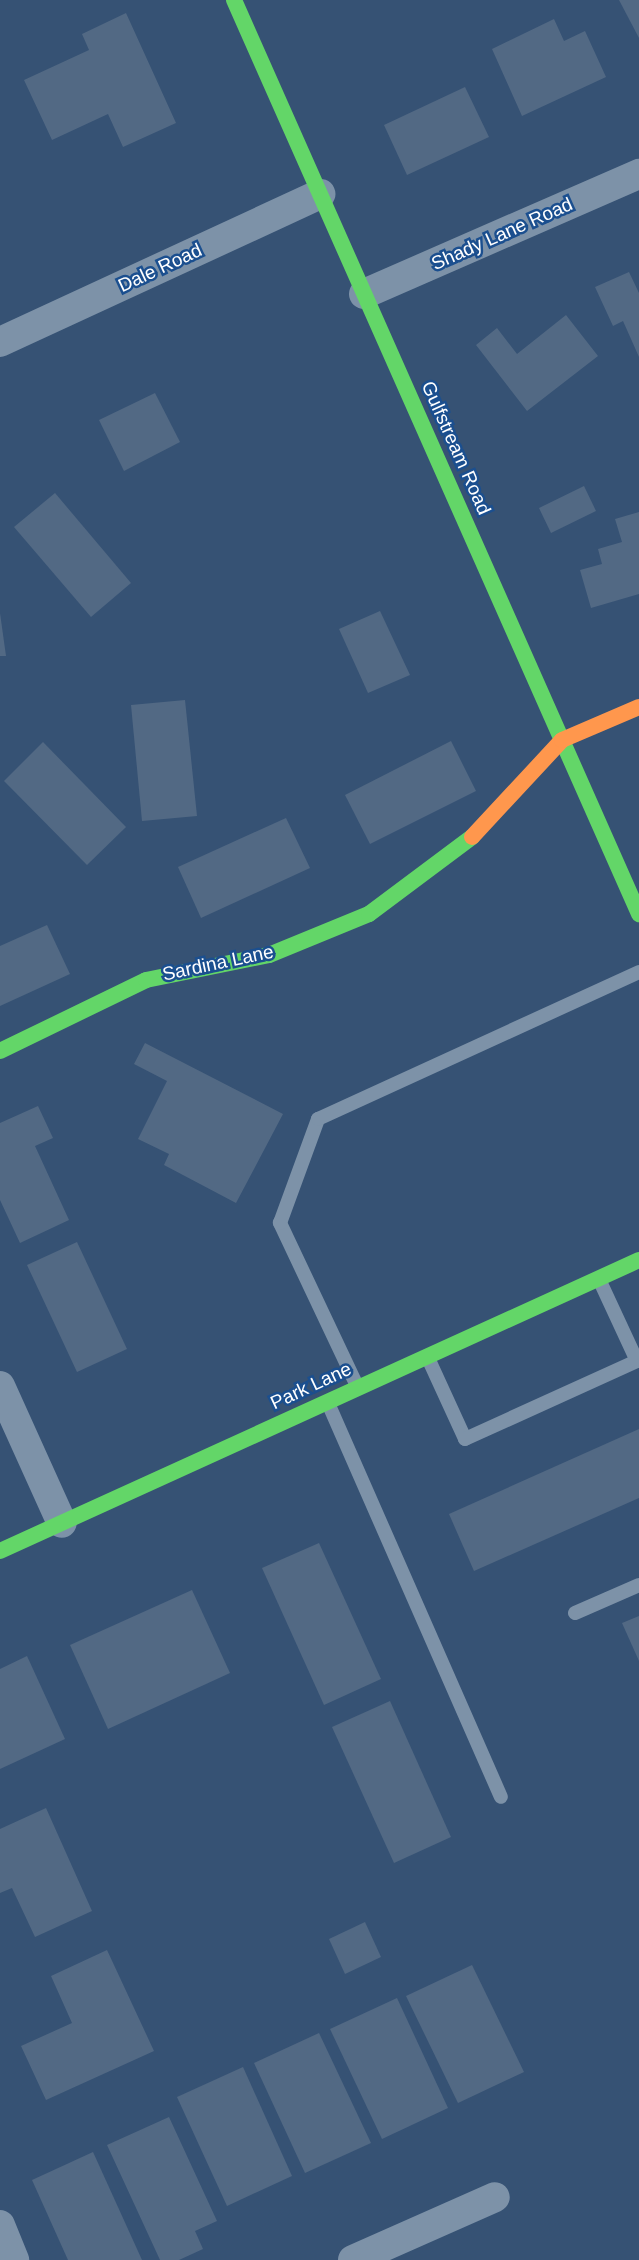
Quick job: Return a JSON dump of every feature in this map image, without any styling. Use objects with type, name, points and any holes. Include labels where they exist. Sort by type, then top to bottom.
[{"type":"street","name":"Gulfstream Road","points":[[234,0],[639,914]]},
{"type":"street","name":"Shady Lane Road","points":[[364,294],[639,174]]},
{"type":"street","name":"Dale Road","points":[[0,342],[320,194]]},
{"type":"street","points":[[562,740],[639,707]]},
{"type":"street","name":"Sardina Lane","points":[[0,1051],[146,980],[269,955],[369,914],[461,850],[562,740]]},
{"type":"street","name":"Park Lane","points":[[0,1551],[639,1260]]},
{"type":"street","points":[[0,1386],[62,1522]]},
{"type":"street","points":[[353,2260],[495,2197]]},
{"type":"street","points":[[0,2225],[14,2260]]},
{"type":"lane","points":[[358,1388],[281,1223],[318,1119],[639,972]]},
{"type":"lane","points":[[428,1356],[465,1439],[637,1361],[598,1279]]},
{"type":"lane","points":[[327,1402],[501,1797]]},
{"type":"lane","points":[[575,1613],[639,1585]]},
{"type":"building","points":[[619,0],[639,0],[639,38]]},
{"type":"building","points":[[126,13],[176,123],[123,147],[108,114],[52,140],[24,80],[89,50],[82,34]]},
{"type":"building","points":[[554,19],[564,41],[585,31],[606,77],[522,116],[492,49]]},
{"type":"building","points":[[465,87],[489,137],[407,175],[384,125]]},
{"type":"building","points":[[629,272],[639,293],[639,357],[623,321],[613,326],[595,287]]},
{"type":"building","points":[[566,315],[598,356],[527,411],[476,345],[497,328],[517,354]]},
{"type":"building","points":[[155,393],[180,442],[124,471],[99,420]]},
{"type":"building","points":[[584,486],[596,511],[551,533],[539,508]]},
{"type":"building","points":[[55,493],[131,583],[91,617],[14,527]]},
{"type":"building","points":[[639,512],[639,594],[591,608],[580,570],[602,564],[598,549],[622,542],[615,519]]},
{"type":"building","points":[[380,611],[410,675],[368,693],[339,629]]},
{"type":"building","points":[[0,613],[6,656],[0,656]]},
{"type":"building","points":[[185,700],[197,816],[142,821],[131,705]]},
{"type":"building","points":[[451,741],[476,791],[370,844],[345,795]]},
{"type":"building","points":[[43,742],[126,827],[87,865],[4,781]]},
{"type":"building","points":[[286,818],[310,868],[201,918],[178,867]]},
{"type":"building","points":[[47,925],[70,974],[0,1006],[0,946]]},
{"type":"building","points":[[145,1043],[283,1114],[236,1203],[164,1165],[169,1154],[138,1139],[167,1081],[134,1064]]},
{"type":"building","points":[[38,1106],[53,1138],[35,1146],[69,1220],[20,1243],[0,1200],[0,1123]]},
{"type":"building","points":[[77,1242],[127,1349],[77,1372],[27,1265]]},
{"type":"building","points":[[639,1429],[639,1498],[474,1571],[449,1514]]},
{"type":"building","points":[[319,1543],[381,1679],[324,1705],[262,1568]]},
{"type":"building","points":[[192,1590],[230,1673],[108,1729],[70,1645]]},
{"type":"building","points":[[639,1616],[639,1661],[622,1623]]},
{"type":"building","points":[[27,1656],[65,1739],[0,1769],[0,1669]]},
{"type":"building","points":[[390,1701],[451,1837],[394,1863],[332,1727]]},
{"type":"building","points":[[46,1808],[92,1911],[35,1937],[12,1888],[0,1893],[0,1829]]},
{"type":"building","points":[[365,1922],[381,1957],[345,1974],[329,1939]]},
{"type":"building","points":[[107,1950],[154,2051],[46,2100],[21,2046],[72,2023],[51,1976]]},
{"type":"building","points":[[472,1965],[524,2072],[458,2103],[406,1996]]},
{"type":"building","points":[[397,1998],[448,2108],[382,2139],[330,2029]]},
{"type":"building","points":[[319,2033],[371,2143],[305,2173],[254,2063]]},
{"type":"building","points":[[243,2067],[292,2176],[227,2206],[177,2097]]},
{"type":"building","points":[[169,2117],[217,2221],[195,2231],[203,2249],[179,2260],[160,2260],[107,2145]]},
{"type":"building","points":[[93,2152],[142,2260],[68,2260],[32,2180]]},
{"type":"traffic: fast","points":[[234,0],[639,914]]},
{"type":"traffic: fast","points":[[0,1051],[146,980],[269,955],[369,914],[472,837]]},
{"type":"traffic: fast","points":[[0,1551],[639,1260]]},
{"type":"traffic: slow","points":[[472,837],[562,740],[639,707]]}]
